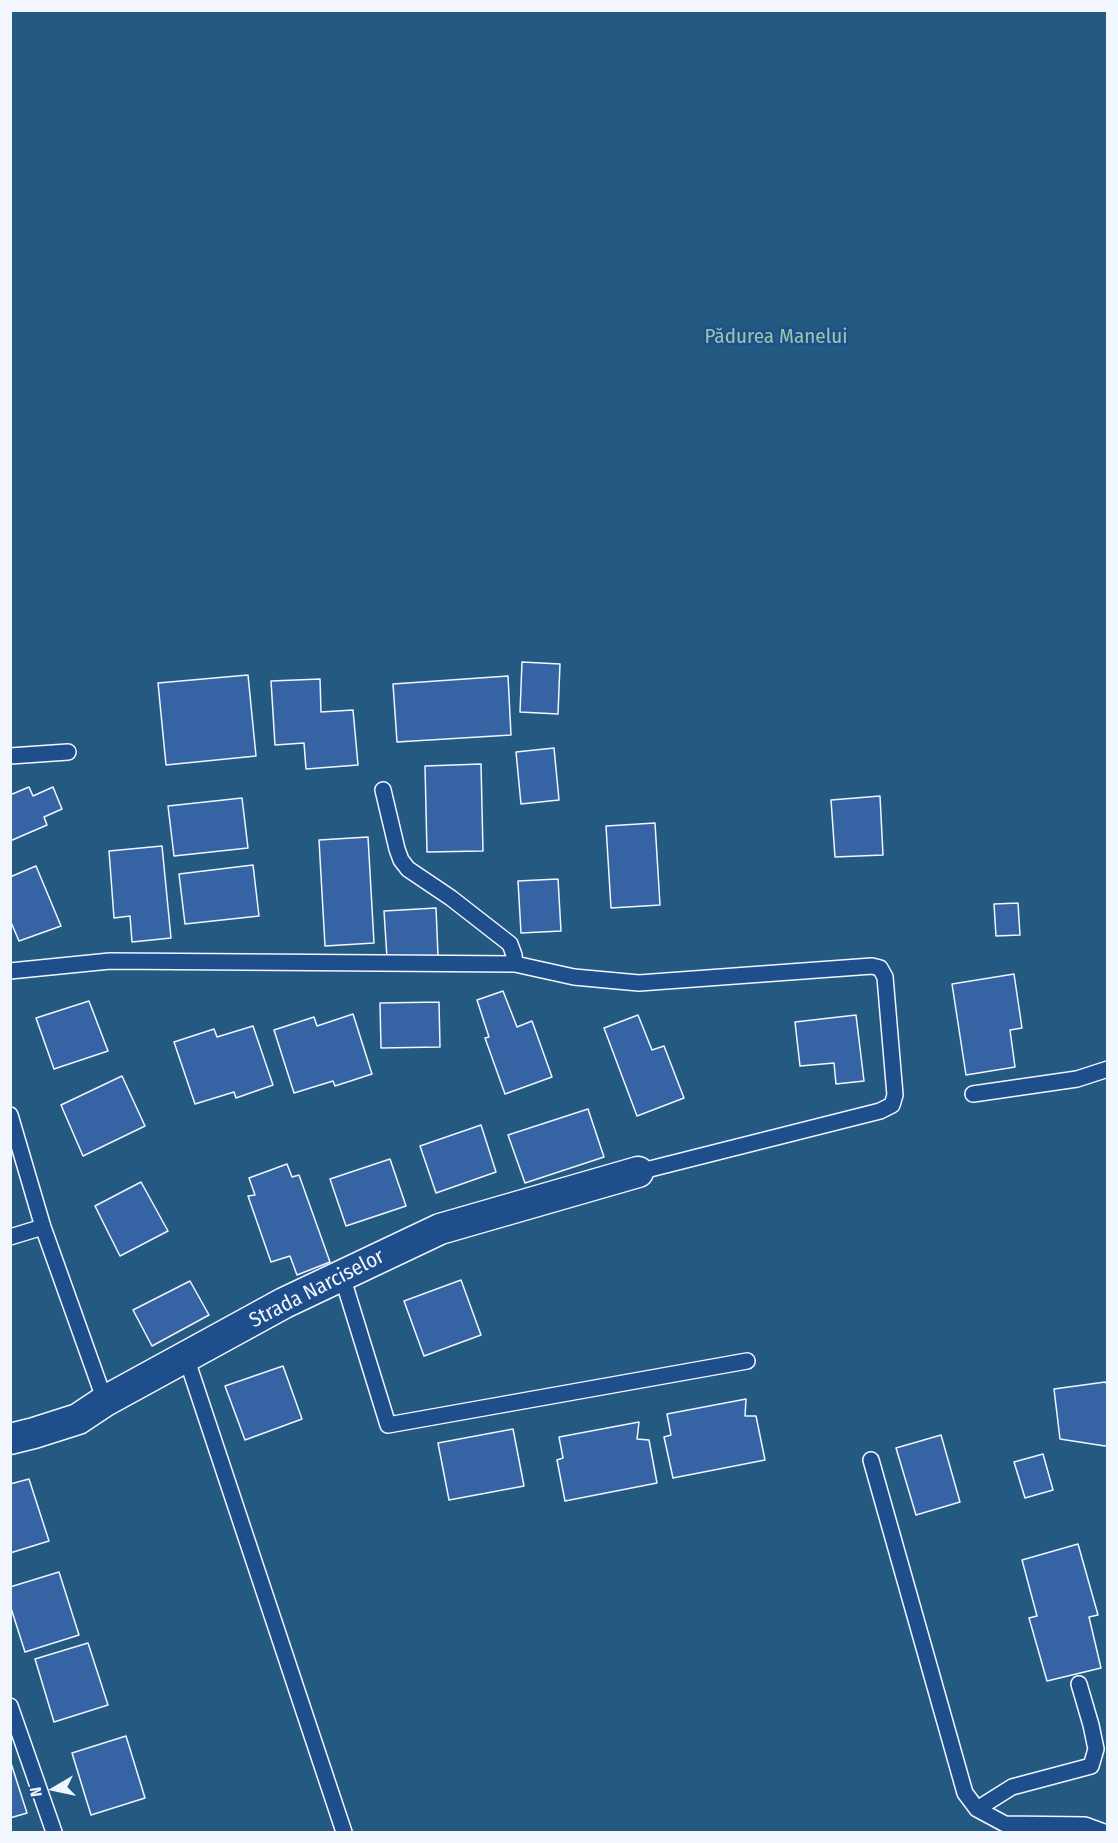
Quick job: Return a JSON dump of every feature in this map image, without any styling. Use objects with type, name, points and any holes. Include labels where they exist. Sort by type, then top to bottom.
[{"type":"street","name":"Strada Narciselor","points":[[10,1439],[34,1434],[78,1419],[105,1401],[284,1303],[440,1229],[638,1172]]},
{"type":"lane","points":[[10,756],[68,752]]},
{"type":"lane","points":[[383,790],[397,849],[408,869],[451,898],[510,944],[514,964]]},
{"type":"lane","points":[[10,971],[110,961],[514,964],[574,977],[639,983],[872,966],[880,968],[885,977],[895,1095],[892,1105],[880,1111],[638,1172]]},
{"type":"lane","points":[[973,1094],[1077,1079],[1107,1070]]},
{"type":"lane","points":[[10,1115],[43,1227],[105,1401]]},
{"type":"lane","points":[[10,1237],[43,1227]]},
{"type":"lane","points":[[342,1275],[388,1425],[747,1360]]},
{"type":"lane","points":[[186,1357],[344,1833]]},
{"type":"lane","points":[[871,1460],[965,1793],[977,1809],[1005,1824],[1085,1825],[1104,1833]]},
{"type":"lane","points":[[977,1809],[1011,1787],[1091,1766],[1096,1749],[1079,1684]]},
{"type":"lane","points":[[10,1706],[54,1833]]},
{"type":"green space","name":"Pădurea Manelui","points":[[11,11],[1107,11],[1107,1832],[11,1832]]},
{"type":"building","points":[[522,662],[560,664],[558,714],[520,712]]},
{"type":"building","points":[[248,675],[256,756],[166,765],[158,683]]},
{"type":"building","points":[[508,676],[511,735],[397,742],[393,684]]},
{"type":"building","points":[[320,679],[321,712],[353,710],[358,765],[306,769],[304,743],[275,745],[271,681]]},
{"type":"building","points":[[554,748],[559,800],[521,804],[516,752]]},
{"type":"building","points":[[481,764],[483,851],[427,852],[425,766]]},
{"type":"building","points":[[29,787],[33,796],[53,787],[62,809],[44,817],[47,825],[10,841],[10,795]]},
{"type":"building","points":[[880,796],[883,855],[835,857],[831,800]]},
{"type":"building","points":[[242,798],[248,848],[174,856],[168,806]]},
{"type":"building","points":[[655,823],[660,905],[611,908],[606,826]]},
{"type":"building","points":[[368,837],[374,943],[325,946],[319,840]]},
{"type":"building","points":[[162,846],[171,938],[132,942],[130,916],[114,918],[109,851]]},
{"type":"building","points":[[253,865],[259,916],[185,924],[179,874]]},
{"type":"building","points":[[36,866],[61,926],[19,941],[10,920],[10,877]]},
{"type":"building","points":[[558,879],[561,931],[521,933],[518,881]]},
{"type":"building","points":[[1018,903],[1020,935],[996,936],[994,904]]},
{"type":"building","points":[[436,908],[438,956],[387,958],[384,911]]},
{"type":"building","points":[[1014,974],[1022,1028],[1010,1030],[1015,1067],[966,1075],[952,984]]},
{"type":"building","points":[[503,991],[517,1027],[532,1021],[552,1077],[505,1094],[485,1038],[489,1037],[477,1000]]},
{"type":"building","points":[[89,1001],[108,1051],[54,1069],[36,1018]]},
{"type":"building","points":[[439,1002],[440,1047],[381,1048],[380,1003]]},
{"type":"building","points":[[353,1014],[372,1074],[335,1086],[333,1081],[294,1093],[274,1030],[314,1017],[317,1026]]},
{"type":"building","points":[[638,1015],[652,1050],[664,1046],[684,1098],[637,1116],[604,1028]]},
{"type":"building","points":[[856,1015],[864,1081],[836,1084],[834,1063],[800,1066],[795,1022]]},
{"type":"building","points":[[253,1026],[273,1085],[236,1098],[234,1092],[195,1104],[174,1042],[214,1029],[217,1037]]},
{"type":"building","points":[[122,1076],[145,1126],[83,1156],[61,1105]]},
{"type":"building","points":[[588,1109],[604,1157],[525,1183],[508,1135]]},
{"type":"building","points":[[481,1125],[496,1172],[436,1193],[420,1146]]},
{"type":"building","points":[[390,1159],[406,1206],[346,1226],[330,1179]]},
{"type":"building","points":[[287,1164],[292,1177],[299,1175],[330,1262],[297,1275],[290,1256],[271,1262],[248,1196],[255,1195],[249,1178]]},
{"type":"building","points":[[141,1182],[168,1231],[120,1256],[95,1206]]},
{"type":"building","points":[[461,1280],[481,1335],[424,1356],[404,1301]]},
{"type":"building","points":[[190,1281],[209,1315],[152,1346],[133,1310]]},
{"type":"building","points":[[283,1366],[302,1419],[245,1440],[225,1386]]},
{"type":"building","points":[[1105,1382],[1108,1385],[1108,1445],[1060,1439],[1054,1389]]},
{"type":"building","points":[[746,1399],[745,1416],[756,1416],[765,1460],[673,1478],[664,1437],[671,1435],[667,1414]]},
{"type":"building","points":[[639,1422],[637,1439],[649,1440],[657,1483],[565,1501],[557,1460],[563,1458],[559,1437]]},
{"type":"building","points":[[513,1429],[524,1486],[449,1500],[438,1443]]},
{"type":"building","points":[[941,1435],[960,1502],[916,1515],[896,1448]]},
{"type":"building","points":[[1043,1454],[1053,1490],[1025,1498],[1014,1462]]},
{"type":"building","points":[[29,1479],[49,1541],[10,1553],[10,1484]]},
{"type":"building","points":[[1078,1544],[1098,1615],[1089,1617],[1101,1668],[1047,1681],[1029,1618],[1037,1616],[1022,1560]]},
{"type":"building","points":[[59,1572],[79,1635],[25,1652],[10,1605],[10,1587]]},
{"type":"building","points":[[88,1643],[108,1705],[54,1722],[35,1659]]},
{"type":"building","points":[[126,1736],[145,1798],[91,1815],[72,1753]]},
{"type":"building","points":[[10,1760],[27,1813],[10,1818]]}]
